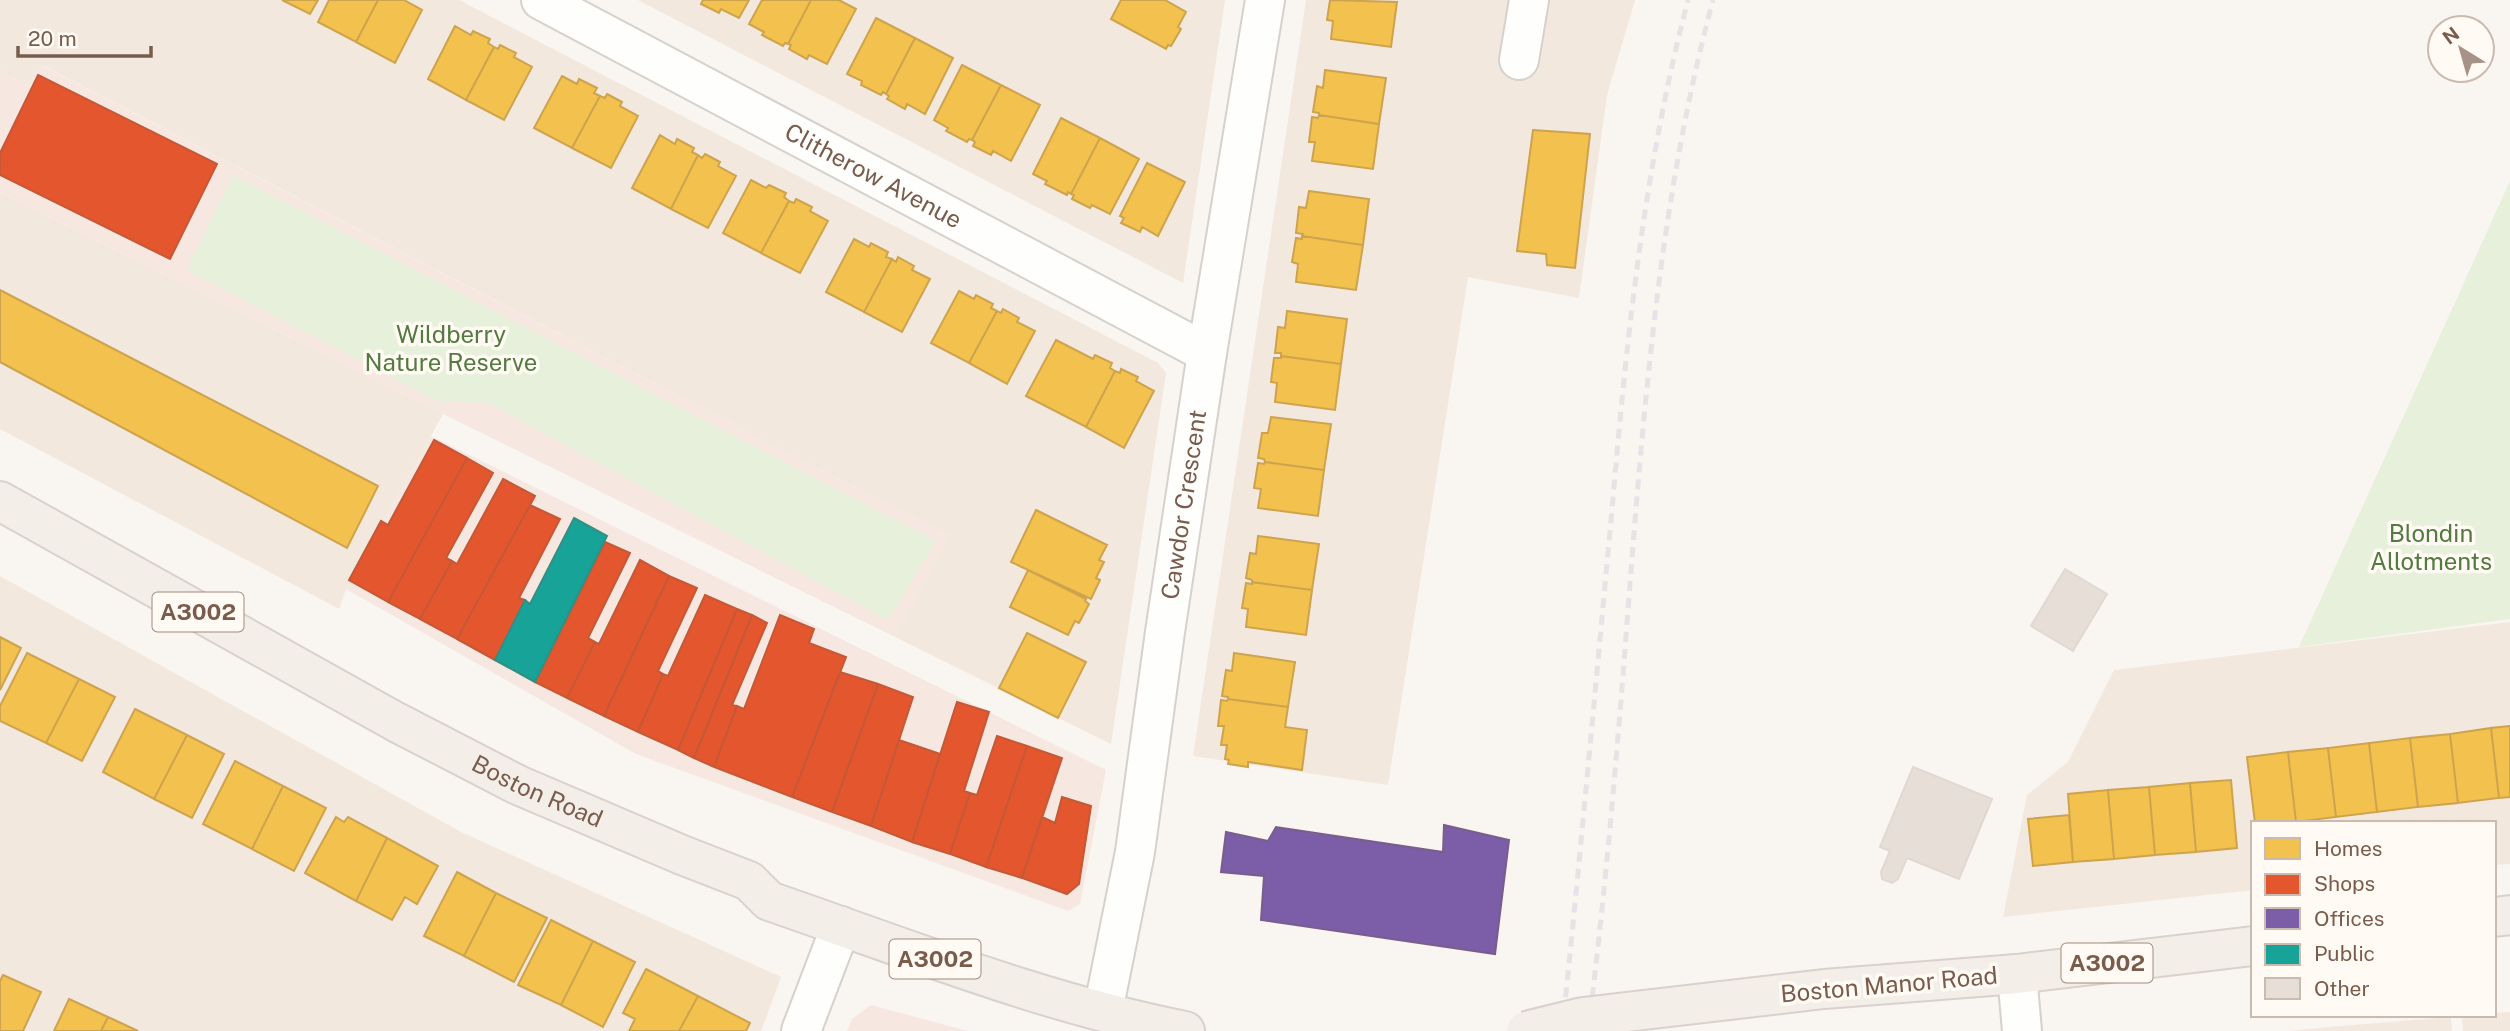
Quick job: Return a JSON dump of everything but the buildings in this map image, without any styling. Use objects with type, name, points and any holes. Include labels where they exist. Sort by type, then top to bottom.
[{"type":"main road","name":"Boston Road","points":[[0,502],[396,722],[519,785],[749,881],[769,901],[956,967],[1102,1011]]},
{"type":"main road","name":"Boston Manor Road","points":[[1526,1031],[1583,1017],[1824,989],[2017,974],[2251,946]]},
{"type":"main road","name":"A3002","points":[[1102,1011],[1185,1031]]},
{"type":"street","name":"Clitherow Avenue","points":[[541,0],[1207,353]]},
{"type":"street","name":"Cawdor Crescent","points":[[1102,1011],[1135,852],[1207,353],[1265,0]]},
{"type":"street","points":[[1519,60],[1529,0]]},
{"type":"street","points":[[801,1031],[841,926]]},
{"type":"street","points":[[2017,974],[2022,1031]]},
{"type":"shaded area","points":[[0,0],[459,0],[1158,363],[1166,373],[1111,744],[895,637],[949,536],[42,65],[28,86],[0,71]]},
{"type":"shaded area","points":[[638,0],[1225,0],[1183,283]]},
{"type":"shaded area","points":[[1306,0],[1635,0],[1607,95],[1579,298],[1468,277],[1388,785],[1193,756]]},
{"type":"shaded area","points":[[41,65],[949,536],[895,637],[0,192],[0,71],[28,86]]},
{"type":"shaded area","points":[[0,192],[443,414],[346,589],[339,609],[0,429]]},
{"type":"shaded area","points":[[431,436],[1106,770],[1080,904],[1068,911],[636,754],[346,589]]},
{"type":"shaded area","points":[[0,576],[461,832],[781,977],[761,1031],[0,1031]]},
{"type":"shaded area","points":[[2510,622],[2510,864],[2496,865],[2496,821],[2251,821],[2251,890],[2003,917],[2027,795],[2068,762],[2114,670]]},
{"type":"shaded area","points":[[871,1005],[968,1031],[847,1031],[852,1019]]},
{"type":"shaded area","points":[[2510,1012],[2510,1031],[2463,1031],[2462,1017],[2496,1017],[2496,1013]]},
{"type":"shaded area","points":[[2451,1017],[2452,1031],[2290,1031],[2329,1027]]},
{"type":"green space","name":"Wildberry Nature Reserve","points":[[233,175],[936,541],[888,620],[488,403],[437,401],[187,270]]},
{"type":"green space","name":"Blondin Allotments","points":[[2510,181],[2510,619],[2299,647]]},
{"type":"railway","points":[[1562,1031],[1630,324],[1659,129],[1688,0]]},
{"type":"railway","points":[[1588,1031],[1608,854],[1651,347],[1682,138],[1713,0]]}]
